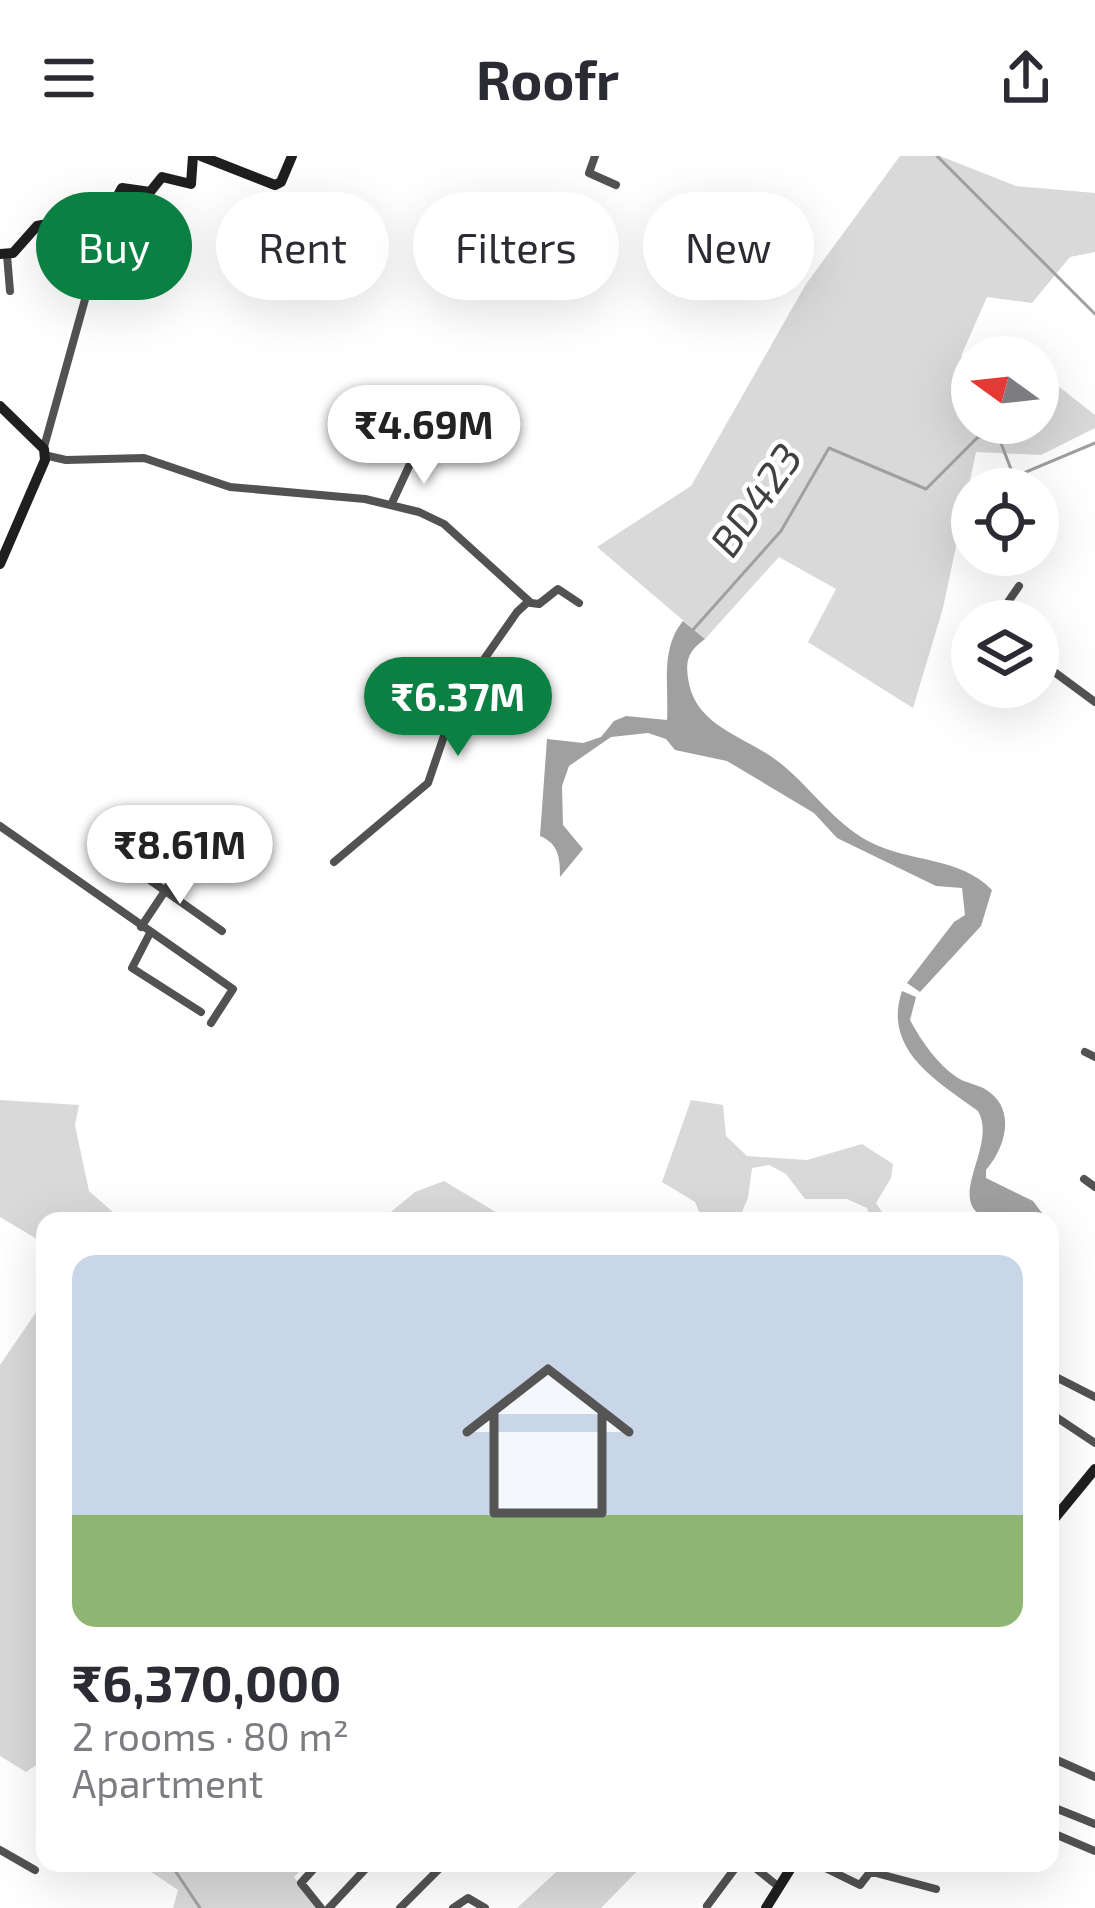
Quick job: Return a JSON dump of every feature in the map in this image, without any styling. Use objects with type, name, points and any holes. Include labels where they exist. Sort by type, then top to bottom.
[{"type":"street","points":[[119,192],[125,187],[150,192],[162,177],[190,184],[197,156],[275,185],[292,156]]},
{"type":"street","points":[[595,156],[590,173],[616,185]]},
{"type":"street","points":[[10,291],[4,254],[13,254],[36,227]]},
{"type":"street","points":[[2,555],[44,452],[85,300]]},
{"type":"street","points":[[0,406],[44,452],[82,461],[144,458],[230,488],[365,499],[418,512],[444,524],[529,601],[539,604],[558,589],[580,603]]},
{"type":"street","points":[[391,505],[417,449]]},
{"type":"street","points":[[1009,600],[1019,586]]},
{"type":"street","points":[[334,862],[428,783],[457,698],[529,601]]},
{"type":"street","points":[[1059,675],[1095,702]]},
{"type":"street","points":[[0,826],[233,989],[211,1023]]},
{"type":"street","points":[[127,864],[222,931]]},
{"type":"street","points":[[141,927],[183,864]]},
{"type":"street","points":[[151,934],[132,968],[200,1012]]},
{"type":"street","points":[[1085,1052],[1095,1057]]},
{"type":"street","points":[[1084,1179],[1095,1187]]},
{"type":"street","points":[[1059,1379],[1095,1397]]},
{"type":"street","points":[[1059,1419],[1095,1443]]},
{"type":"street","points":[[1059,1513],[1095,1468]]},
{"type":"street","points":[[1059,1761],[1095,1777]]},
{"type":"street","points":[[1059,1810],[1095,1824]]},
{"type":"street","points":[[1059,1836],[1095,1851]]},
{"type":"street","points":[[0,1850],[35,1870]]},
{"type":"street","points":[[311,1872],[301,1883],[325,1908],[362,1872]]},
{"type":"street","points":[[400,1908],[436,1872]]},
{"type":"street","points":[[706,1906],[732,1872]]},
{"type":"street","points":[[760,1872],[779,1887]]},
{"type":"street","points":[[766,1908],[788,1872]]},
{"type":"street","points":[[833,1872],[860,1885],[871,1872]]},
{"type":"street","points":[[886,1872],[936,1889]]},
{"type":"street","points":[[454,1908],[468,1898],[485,1908]]},
{"type":"shaded area","points":[[900,156],[940,156],[1016,186],[1095,193],[1095,252],[1070,257],[1032,303],[987,297],[970,336],[951,336],[951,444],[1059,444],[1059,387],[1095,415],[1095,428],[1041,455],[976,452],[973,468],[951,468],[951,570],[913,708],[808,642],[836,589],[779,557],[705,639],[597,547],[691,486],[797,300],[814,300],[814,273]]},
{"type":"shaded area","points":[[683,621],[705,639],[690,655],[687,671],[693,695],[713,721],[785,767],[856,834],[884,848],[964,871],[992,890],[981,926],[920,992],[907,983],[954,922],[965,915],[962,888],[936,886],[837,838],[814,813],[727,761],[675,750],[666,739],[648,733],[611,737],[569,766],[562,786],[563,825],[583,849],[560,877],[557,852],[540,836],[547,739],[583,743],[601,737],[614,721],[626,716],[667,720],[668,655]]},
{"type":"shaded area","points":[[902,991],[916,997],[910,1020],[925,1044],[958,1078],[995,1097],[1005,1128],[986,1178],[1033,1201],[1041,1212],[977,1212],[970,1201],[970,1188],[982,1141],[978,1111],[917,1062],[906,1047],[898,1012]]},
{"type":"shaded area","points":[[0,1100],[79,1105],[75,1125],[89,1191],[113,1212],[36,1212],[36,1239],[0,1217]]},
{"type":"shaded area","points":[[691,1100],[723,1105],[726,1136],[747,1156],[807,1160],[862,1144],[893,1164],[891,1178],[876,1203],[882,1212],[869,1212],[847,1199],[805,1199],[786,1174],[769,1165],[752,1168],[742,1212],[699,1212],[695,1202],[662,1182]]},
{"type":"shaded area","points":[[444,1181],[494,1212],[391,1212],[415,1192]]},
{"type":"shaded area","points":[[36,1312],[36,1765],[26,1772],[0,1756],[0,1365]]},
{"type":"shaded area","points":[[151,1872],[299,1872],[294,1877],[318,1908],[173,1908],[178,1890]]},
{"type":"shaded area","points":[[556,1872],[636,1872],[601,1908],[517,1908]]},
{"type":"waterway","points":[[937,156],[1095,314]]},
{"type":"waterway","name":"BD423","points":[[691,632],[781,531],[829,448],[926,489],[978,437],[999,438],[1014,477],[1095,443]]},
{"type":"waterway","name":"BD423","points":[[176,1872],[200,1908]]}]
